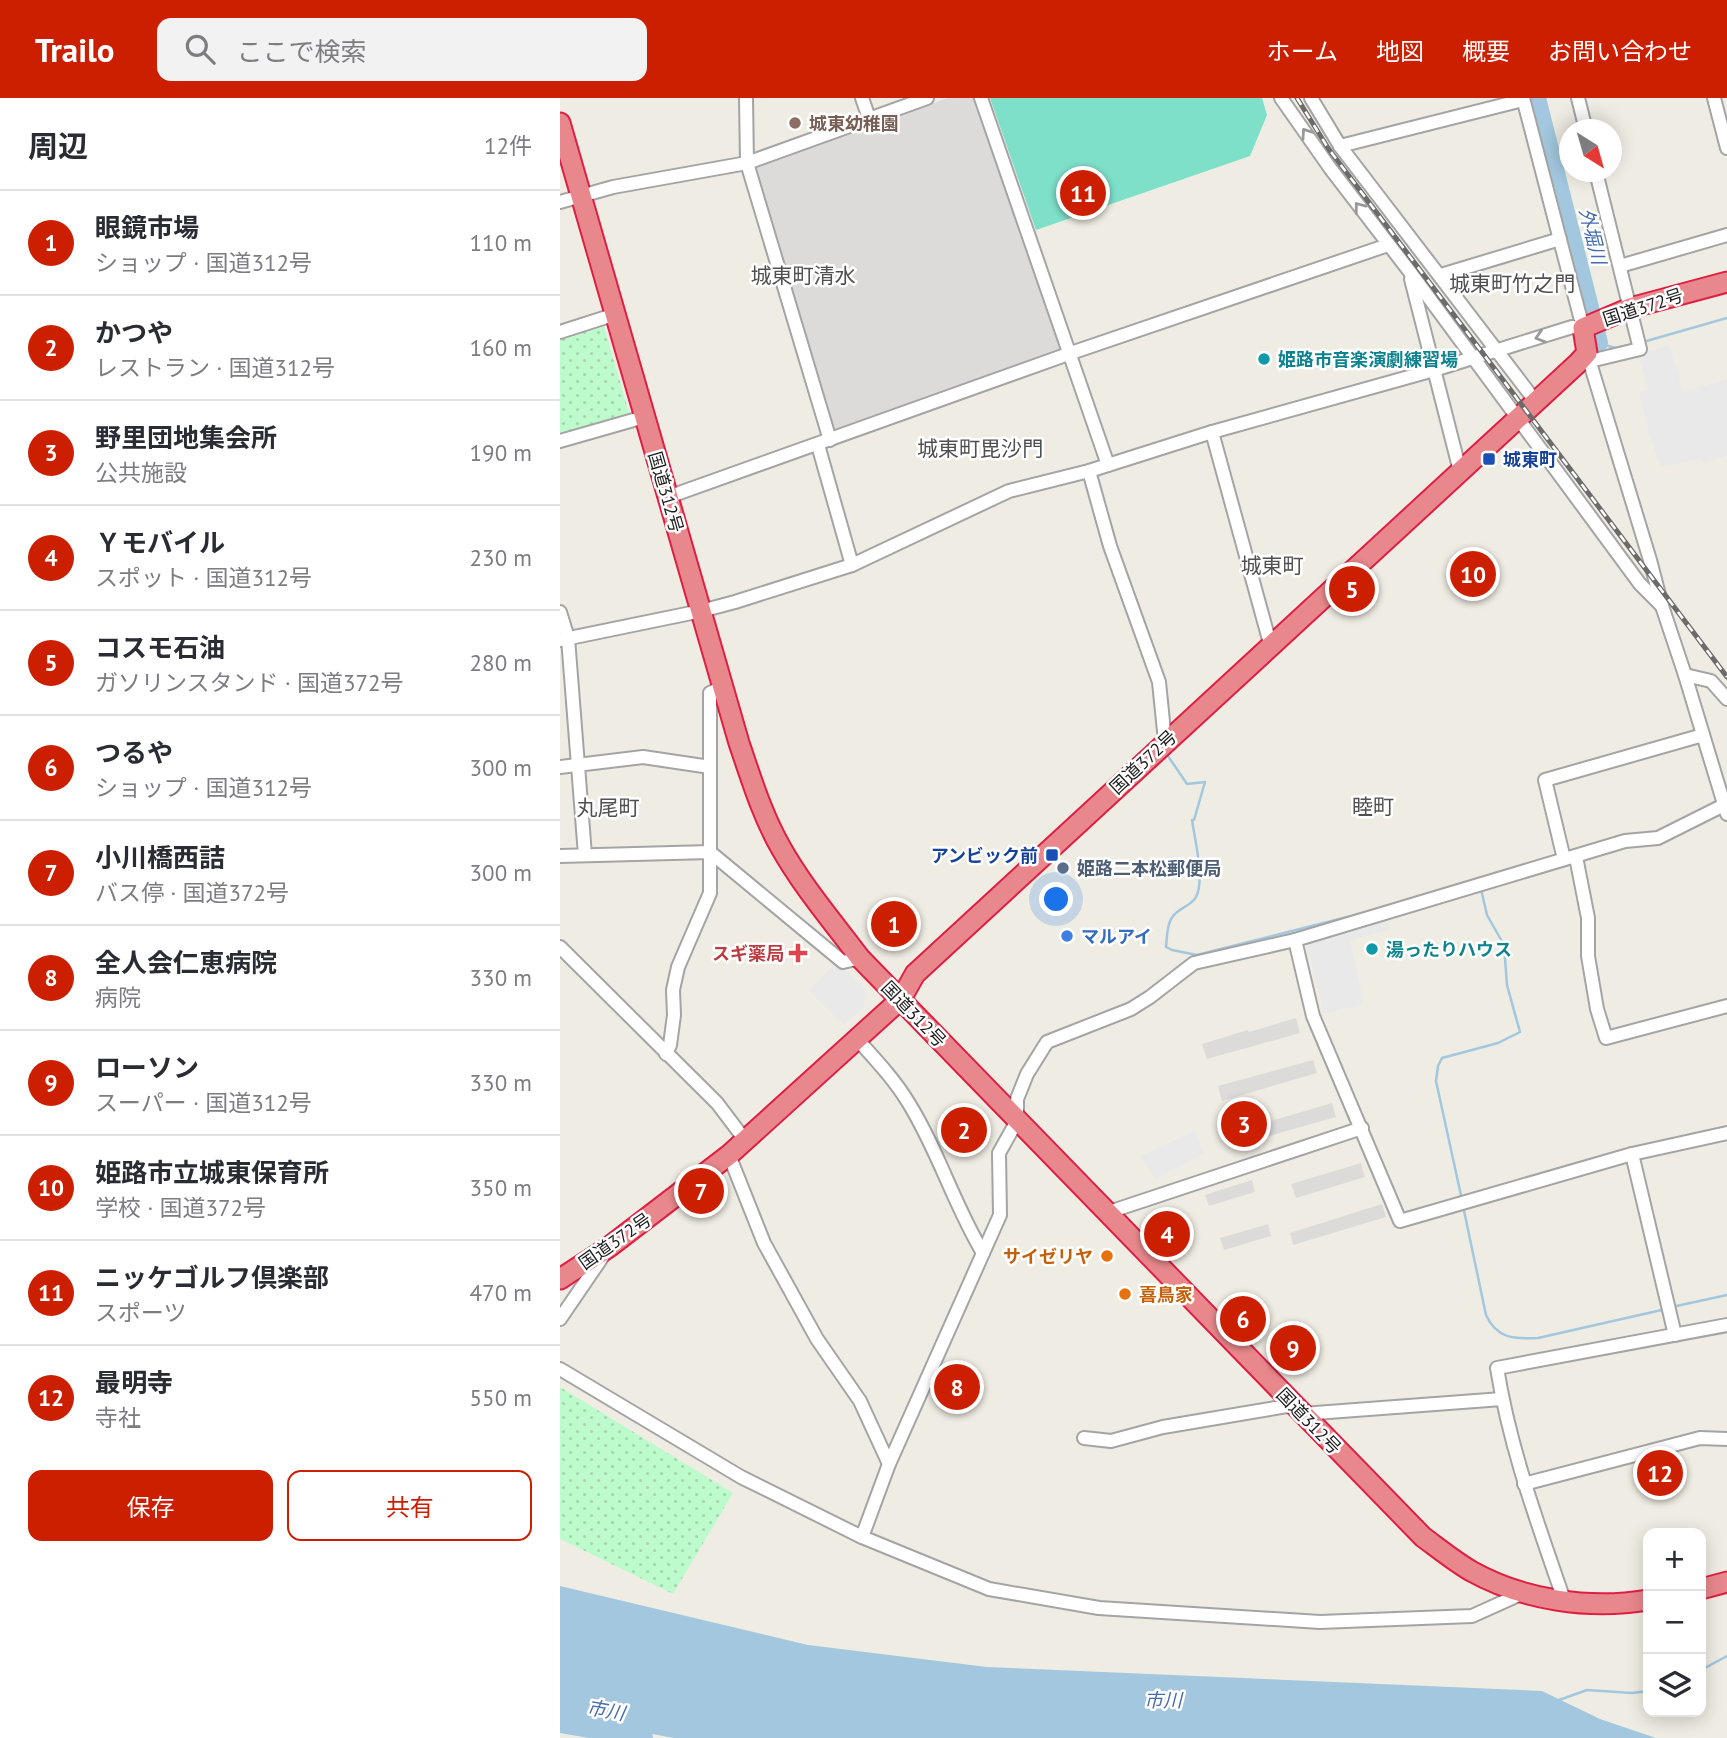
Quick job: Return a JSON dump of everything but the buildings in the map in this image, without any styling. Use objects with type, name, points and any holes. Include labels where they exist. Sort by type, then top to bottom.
[{"type":"highway","name":"国道312号","points":[[560,124],[739,743],[758,798],[781,848],[808,890],[860,958],[1423,1536],[1472,1571],[1523,1593],[1600,1605],[1643,1601]]},
{"type":"highway","name":"国道372号","points":[[560,1279],[609,1247],[729,1154],[858,1039],[901,999],[915,974],[1165,741],[1588,357],[1593,324],[1630,308],[1727,282]]},
{"type":"highway","points":[[1706,1588],[1727,1582]]},
{"type":"street","points":[[747,98],[747,163],[824,442],[852,565]]},
{"type":"street","points":[[862,98],[869,118]]},
{"type":"street","points":[[560,202],[613,187],[747,163],[927,98]]},
{"type":"street","points":[[981,98],[1108,465]]},
{"type":"street","points":[[1281,98],[1330,168],[1640,584],[1662,606]]},
{"type":"street","points":[[1311,98],[1340,146],[1536,402]]},
{"type":"street","points":[[1578,98],[1583,119]]},
{"type":"street","points":[[1714,98],[1727,148]]},
{"type":"street","points":[[564,639],[701,611],[852,565],[1009,491],[1089,471],[1212,432],[1434,370],[1572,327],[1593,324],[1560,239],[1523,99],[1340,146]]},
{"type":"street","points":[[862,1537],[889,1464],[1000,1214],[999,1153],[1017,1121],[1017,1099],[1027,1074],[1047,1042],[1131,1009],[1194,963],[1294,940],[1625,841],[1658,838],[1726,810],[1588,357],[1638,344],[1599,182]]},
{"type":"street","points":[[1620,266],[1727,235]]},
{"type":"street","points":[[1441,275],[1560,239]]},
{"type":"street","points":[[668,496],[1071,353],[1388,245]]},
{"type":"street","points":[[1410,272],[1460,471]]},
{"type":"street","points":[[560,332],[616,314]]},
{"type":"street","points":[[560,441],[644,417]]},
{"type":"street","points":[[1212,432],[1271,646]]},
{"type":"street","points":[[1089,471],[1111,546],[1159,682],[1165,741]]},
{"type":"street","points":[[560,612],[578,764],[585,855]]},
{"type":"street","points":[[1685,674],[1711,681],[1727,699]]},
{"type":"street","points":[[666,1054],[670,1045],[674,1015],[673,990],[678,967],[710,893],[710,693],[723,685]]},
{"type":"street","points":[[1703,735],[1545,780],[1588,918],[1588,956],[1597,1009],[1606,1038],[1727,1006]]},
{"type":"street","points":[[560,767],[643,757],[710,767]]},
{"type":"street","points":[[560,856],[710,852],[843,962],[860,958]]},
{"type":"street","points":[[1294,940],[1313,1016],[1399,1222],[1632,1153],[1727,1133]]},
{"type":"street","points":[[560,947],[717,1103],[746,1140]]},
{"type":"street","points":[[858,1039],[891,1077],[909,1103],[936,1155],[969,1231],[983,1253]]},
{"type":"street","points":[[1106,1213],[1362,1128]]},
{"type":"street","points":[[1632,1153],[1675,1335]]},
{"type":"street","points":[[729,1154],[764,1243],[817,1339],[860,1401],[889,1464]]},
{"type":"street","points":[[560,1319],[609,1247]]},
{"type":"street","points":[[1564,1600],[1524,1484],[1502,1399],[1497,1368],[1727,1325]]},
{"type":"street","points":[[560,1369],[741,1477],[862,1537],[989,1589],[1099,1608],[1320,1622],[1472,1616],[1523,1593]]},
{"type":"street","points":[[1084,1438],[1111,1441],[1163,1427],[1297,1409],[1502,1399]]},
{"type":"street","points":[[1524,1484],[1700,1438],[1727,1439]]},
{"type":"shaded area","points":[[948,98],[978,98],[1061,348],[1060,353],[836,432],[830,429],[755,171],[757,164]]},
{"type":"shaded area","points":[[1670,345],[1683,392],[1727,379],[1727,456],[1703,463],[1701,459],[1661,467],[1650,437],[1639,392],[1648,389],[1638,354]]},
{"type":"shaded area","points":[[1386,919],[1390,929],[1350,941],[1364,1004],[1324,1014],[1307,944]]},
{"type":"shaded area","points":[[836,962],[862,985],[866,995],[864,1007],[844,1025],[809,991]]},
{"type":"shaded area","points":[[1296,1018],[1300,1033],[1207,1059],[1202,1044]]},
{"type":"shaded area","points":[[1313,1060],[1317,1073],[1222,1101],[1218,1086]]},
{"type":"shaded area","points":[[1332,1103],[1336,1117],[1266,1137],[1261,1124]]},
{"type":"shaded area","points":[[1195,1131],[1204,1153],[1156,1179],[1140,1156]]},
{"type":"shaded area","points":[[1361,1163],[1365,1177],[1296,1198],[1291,1184]]},
{"type":"shaded area","points":[[1252,1180],[1255,1192],[1209,1206],[1205,1195]]},
{"type":"shaded area","points":[[1382,1204],[1386,1217],[1293,1245],[1290,1233]]},
{"type":"shaded area","points":[[1268,1224],[1271,1236],[1224,1250],[1220,1238]]},
{"type":"green space","points":[[990,98],[1262,98],[1267,115],[1250,156],[1036,230]]},
{"type":"green space","points":[[603,323],[629,413],[560,435],[560,337]]},
{"type":"green space","points":[[560,1387],[733,1493],[673,1594],[560,1539]]},
{"type":"water","points":[[560,1586],[808,1645],[987,1667],[1542,1691],[1600,1719],[1656,1738],[674,1738],[564,1721],[560,1725]]},
{"type":"waterway","name":"外堀川","points":[[1537,98],[1599,343]]},
{"type":"waterway","points":[[1643,342],[1727,318]]},
{"type":"waterway","points":[[1599,343],[1615,348],[1630,345]]},
{"type":"waterway","points":[[1166,753],[1187,784],[1205,782],[1192,820],[1199,890],[1194,900],[1172,918],[1166,947],[1197,955],[1367,912]]},
{"type":"waterway","points":[[1462,1200],[1436,1081],[1438,1066],[1442,1058],[1498,1043],[1520,1032],[1507,985],[1504,945],[1487,915],[1481,889]]},
{"type":"waterway","points":[[1463,1206],[1486,1315],[1501,1333],[1521,1338],[1538,1338],[1666,1309]]},
{"type":"waterway","points":[[1672,1307],[1727,1295]]},
{"type":"waterway","points":[[1706,1667],[1727,1656]]},
{"type":"waterway","points":[[1559,1700],[1587,1690],[1643,1692]]},
{"type":"waterway","name":"市川","points":[[560,1724],[644,1738]]},
{"type":"railway","points":[[1297,98],[1328,148],[1727,677]]},
{"type":"place","name":"城東幼稚園","points":[[795,123]]},
{"type":"place","name":"ニッケゴルフ倶楽部","points":[[1083,193]]},
{"type":"place","name":"姫路市音楽演劇練習場","points":[[1264,359]]},
{"type":"place","name":"城東町","points":[[1489,459]]},
{"type":"place","name":"姫路市立城東保育所","points":[[1473,574]]},
{"type":"place","name":"コスモ石油","points":[[1352,589]]},
{"type":"place","name":"アンビック前","points":[[1052,855]]},
{"type":"place","name":"姫路二本松郵便局","points":[[1063,868]]},
{"type":"place","name":"眼鏡市場","points":[[894,924]]},
{"type":"place","name":"マルアイ","points":[[1067,936]]},
{"type":"place","name":"湯ったりハウス","points":[[1372,949]]},
{"type":"place","name":"スギ薬局","points":[[798,953]]},
{"type":"place","name":"野里団地集会所","points":[[1244,1124]]},
{"type":"place","name":"かつや","points":[[964,1130]]},
{"type":"place","name":"小川橋西詰","points":[[701,1191]]},
{"type":"place","name":"Ｙモバイル","points":[[1167,1234]]},
{"type":"place","name":"サイゼリヤ","points":[[1107,1256]]},
{"type":"place","name":"喜鳥家","points":[[1125,1294]]},
{"type":"place","name":"つるや","points":[[1243,1319]]},
{"type":"place","name":"ローソン","points":[[1293,1348]]},
{"type":"place","name":"全人会仁恵病院","points":[[957,1387]]},
{"type":"place","name":"最明寺","points":[[1660,1473]]},
{"type":"district","name":"城東町清水","points":[[803,275]]},
{"type":"district","name":"城東町竹之門","points":[[1512,283]]},
{"type":"district","name":"城東町毘沙門","points":[[980,448]]},
{"type":"district","name":"城東町","points":[[1272,565]]},
{"type":"district","name":"睦町","points":[[1373,806]]},
{"type":"district","name":"丸尾町","points":[[608,807]]}]
